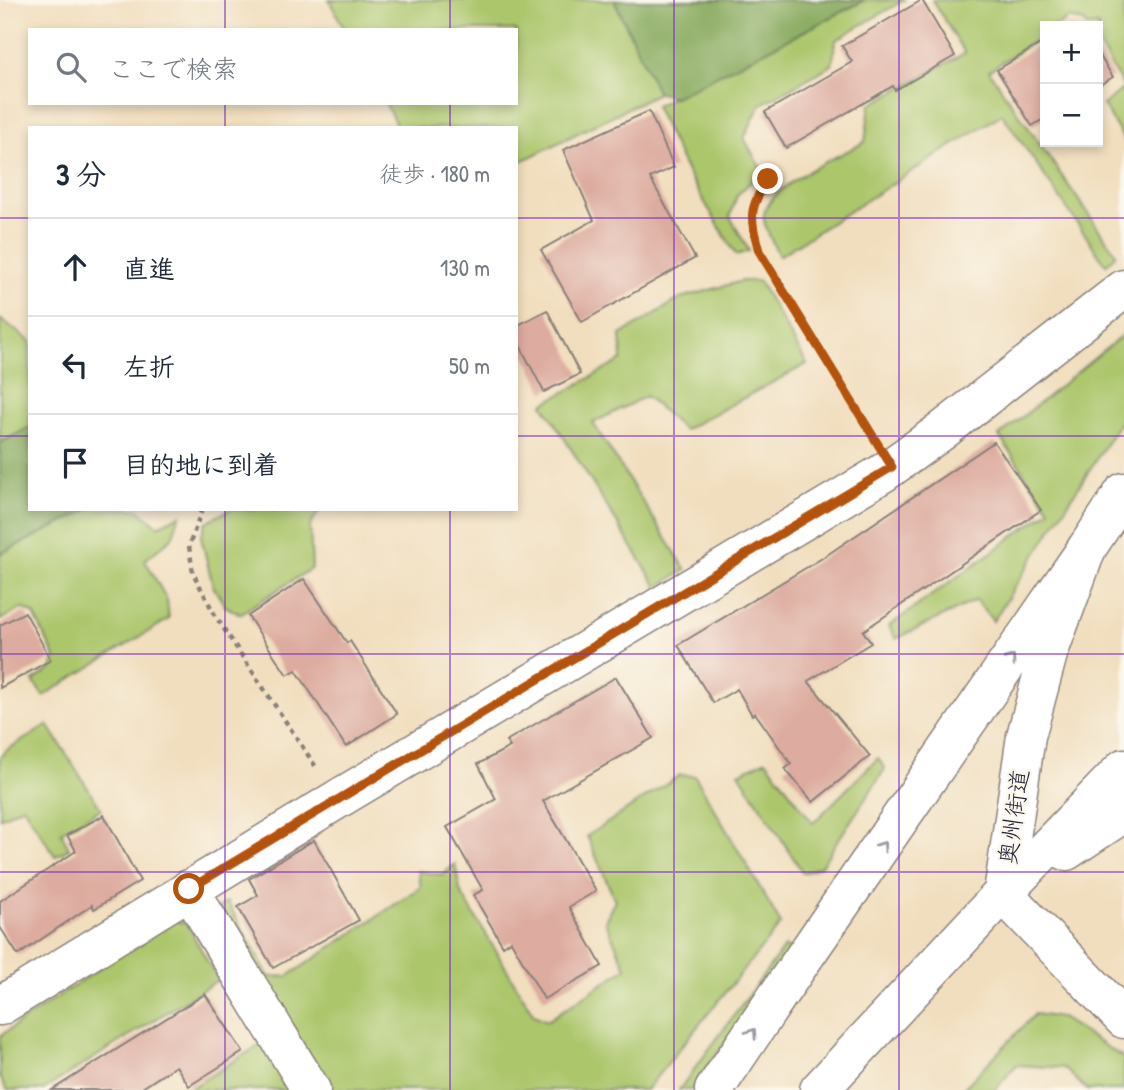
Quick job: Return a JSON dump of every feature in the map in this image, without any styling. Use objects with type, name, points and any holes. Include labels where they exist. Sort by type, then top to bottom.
[{"type":"main road","points":[[0,1006],[189,889],[892,467],[1124,289]]},
{"type":"main road","name":"奥州街道","points":[[820,1090],[1003,893],[1026,736],[1048,654],[1087,548],[1124,492]]},
{"type":"main road","points":[[714,1090],[1087,548]]},
{"type":"main road","points":[[1003,893],[1124,768]]},
{"type":"main road","points":[[1003,893],[1124,813]]},
{"type":"main road","points":[[189,889],[311,1090]]},
{"type":"main road","points":[[1003,893],[1124,1019]]},
{"type":"path","points":[[768,179],[755,199],[751,220],[759,251],[892,467]]},
{"type":"path","points":[[201,511],[189,546],[193,573],[216,617],[338,799]]},
{"type":"green space","points":[[329,0],[614,0],[658,93],[518,163],[518,126],[397,126],[386,105],[518,105],[518,28],[344,28]]},
{"type":"green space","points":[[614,0],[865,0],[675,97],[658,93]]},
{"type":"green space","points":[[865,0],[904,0],[836,40],[832,65],[760,105],[744,138],[762,171],[737,195],[730,217],[749,251],[736,255],[688,174],[655,106]]},
{"type":"green space","points":[[932,0],[1124,0],[1124,88],[1103,52],[1103,21],[1069,18],[1064,21],[1040,21],[1040,37],[989,71],[1116,254],[1106,265],[1002,114],[779,256],[764,220],[766,208],[775,196],[804,174],[865,142],[870,105],[965,53]]},
{"type":"green space","points":[[1124,88],[1124,140],[1103,105]]},
{"type":"green space","points":[[742,281],[759,281],[807,364],[684,430],[646,396],[593,423],[686,570],[657,587],[543,404],[622,360],[621,335],[681,298]]},
{"type":"green space","points":[[0,319],[28,340],[28,428],[0,443]]},
{"type":"green space","points":[[1124,334],[1124,416],[993,621],[976,600],[896,639],[889,626],[1050,510],[999,436]]},
{"type":"green space","points":[[28,428],[28,511],[86,511],[0,554],[0,443]]},
{"type":"green space","points":[[86,511],[140,511],[158,526],[180,515],[172,538],[145,560],[167,600],[169,619],[43,696],[33,681],[51,669],[55,657],[34,614],[23,608],[0,620],[0,554]]},
{"type":"green space","points":[[227,511],[319,511],[310,526],[312,568],[240,614],[225,606],[213,586],[201,537],[206,522]]},
{"type":"green space","points":[[48,725],[101,809],[61,832],[69,849],[55,856],[23,806],[0,818],[0,757],[5,751]]},
{"type":"green space","points":[[878,758],[885,769],[821,866],[803,873],[739,773],[766,760],[813,823]]},
{"type":"green space","points":[[680,775],[695,776],[781,924],[646,1090],[330,1090],[218,908],[227,902],[269,977],[288,976],[421,887],[418,871],[443,875],[455,864],[460,891],[534,1015],[547,1021],[626,968],[605,921],[615,900],[587,836]]},
{"type":"green space","points":[[171,920],[187,924],[218,980],[43,1090],[7,1090],[0,1078],[0,1036]]},
{"type":"green space","points":[[785,946],[791,952],[691,1090],[679,1090]]},
{"type":"green space","points":[[1035,1014],[1061,1018],[1124,1058],[1124,1090],[1087,1090],[1064,1068],[1016,1065],[995,1090],[962,1090]]},
{"type":"green space","points":[[263,1043],[292,1090],[188,1090]]},
{"type":"building","points":[[922,0],[955,56],[895,90],[893,86],[786,148],[765,112],[852,62],[842,46]]},
{"type":"building","points":[[1040,44],[1040,121],[1032,126],[997,70]]},
{"type":"building","points":[[1103,61],[1113,77],[1103,83]]},
{"type":"building","points":[[649,111],[674,167],[650,178],[695,258],[582,322],[541,250],[594,220],[563,150]]},
{"type":"building","points":[[547,310],[580,374],[544,392],[518,342],[518,325]]},
{"type":"building","points":[[994,442],[1041,510],[863,631],[871,643],[808,681],[870,756],[813,802],[785,769],[791,764],[755,713],[752,715],[737,689],[713,703],[678,645],[824,557]]},
{"type":"building","points":[[304,579],[347,643],[350,641],[397,714],[346,747],[296,670],[287,675],[248,616]]},
{"type":"building","points":[[25,612],[51,660],[0,688],[0,625]]},
{"type":"building","points":[[616,677],[653,738],[543,801],[596,891],[569,907],[602,966],[544,999],[511,941],[503,946],[473,895],[483,890],[447,827],[496,799],[478,764],[510,747],[506,741]]},
{"type":"building","points":[[104,815],[140,881],[94,909],[92,905],[18,955],[0,927],[0,901],[76,851],[67,835]]},
{"type":"building","points":[[314,840],[359,920],[273,968],[238,907],[258,895],[249,879]]},
{"type":"building","points":[[205,994],[243,1052],[189,1086],[176,1066],[139,1090],[52,1090]]},
{"type":"route","points":[[189,889],[892,467],[759,251],[751,220],[755,199],[768,179]]}]
